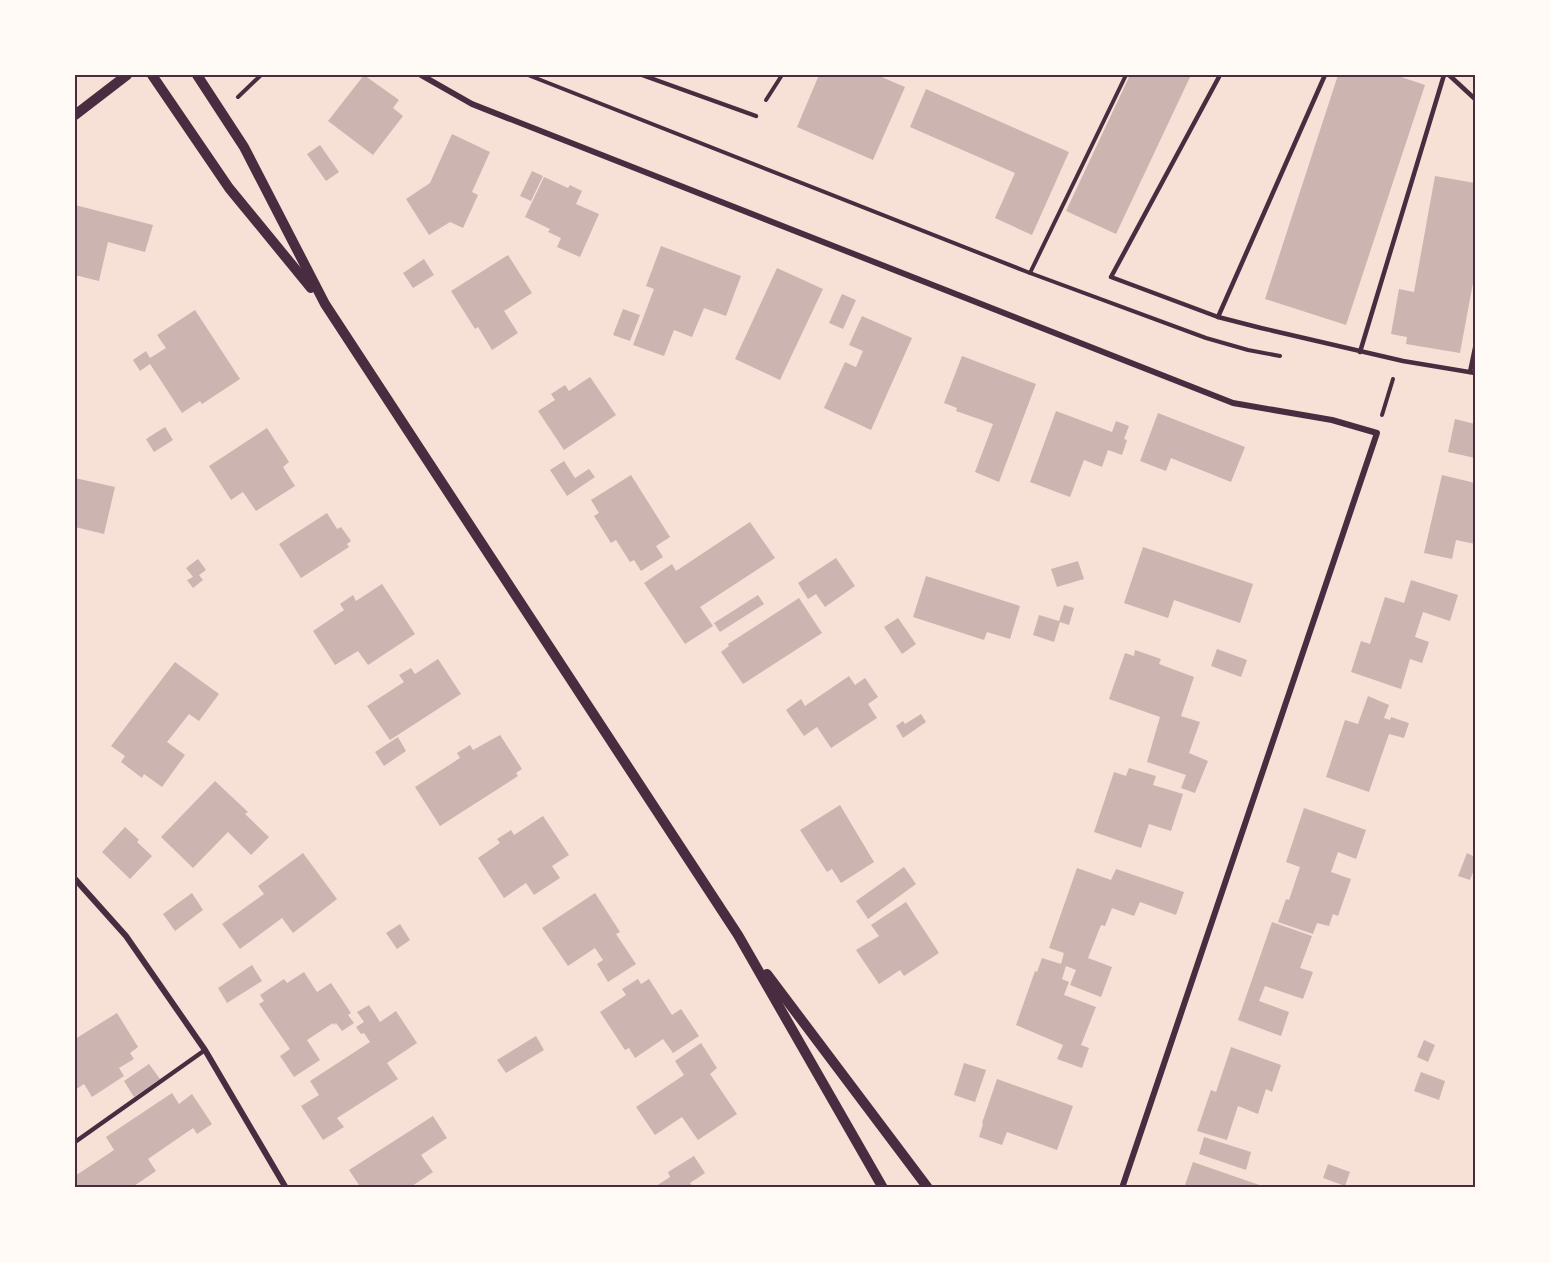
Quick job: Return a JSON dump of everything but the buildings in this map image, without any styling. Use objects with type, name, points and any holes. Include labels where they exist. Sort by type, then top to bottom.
[{"type":"street","points":[[75,115],[128,75]]},
{"type":"street","points":[[152,75],[229,188],[325,304]]},
{"type":"street","points":[[197,75],[244,147],[325,304],[738,935],[883,1188]]},
{"type":"street","points":[[421,75],[472,104],[1233,404],[1332,420],[1377,433],[1122,1188]]},
{"type":"street","points":[[75,879],[126,936],[205,1050],[286,1188]]},
{"type":"street","points":[[738,935],[928,1188]]},
{"type":"lane","points":[[642,75],[756,116]]},
{"type":"lane","points":[[1220,75],[1111,277],[1218,317],[1403,361],[1472,372],[1475,348]]},
{"type":"lane","points":[[1218,317],[1325,75]]},
{"type":"lane","points":[[1360,352],[1444,75]]},
{"type":"lane","points":[[1449,75],[1475,99]]},
{"type":"lane","points":[[75,1142],[205,1050]]},
{"type":"path","points":[[221,111],[261,75]]},
{"type":"path","points":[[528,75],[1030,273],[1206,338],[1248,350],[1281,356]]},
{"type":"path","points":[[756,116],[782,75]]},
{"type":"path","points":[[1030,273],[1126,75]]},
{"type":"path","points":[[1382,376],[1405,380]]},
{"type":"path","points":[[1377,433],[1393,378]]}]
